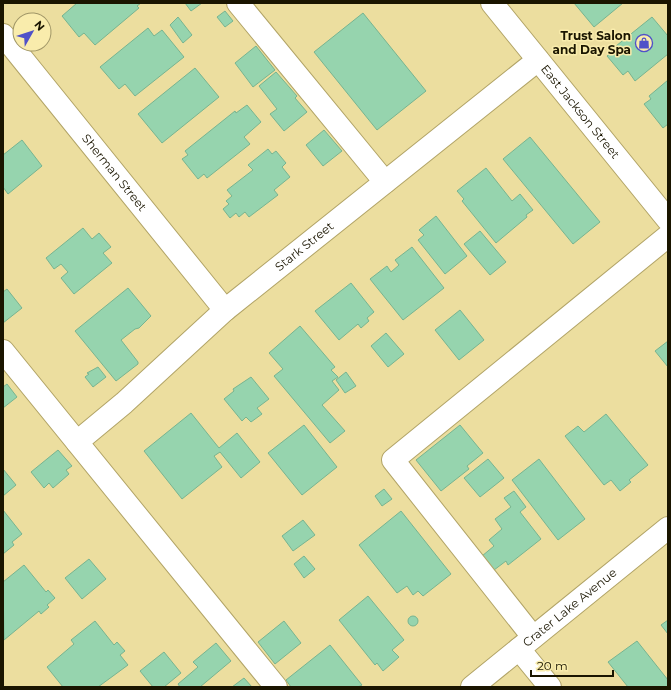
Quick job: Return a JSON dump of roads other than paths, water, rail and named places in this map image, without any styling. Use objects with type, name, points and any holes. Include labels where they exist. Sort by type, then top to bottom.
[{"type":"street","points":[[238,3],[385,182]]},
{"type":"street","name":"East Jackson Street","points":[[492,3],[668,220]]},
{"type":"street","name":"Sherman Street","points":[[3,35],[225,310]]},
{"type":"street","name":"Stark Street","points":[[77,442],[124,403],[225,310],[538,60]]},
{"type":"street","points":[[550,687],[526,643],[393,460],[668,236]]},
{"type":"street","points":[[3,351],[276,687]]},
{"type":"street","name":"Crater Lake Avenue","points":[[472,687],[668,528]]},
{"type":"place","name":"Trust Salon and Day Spa","points":[[644,43]]}]
